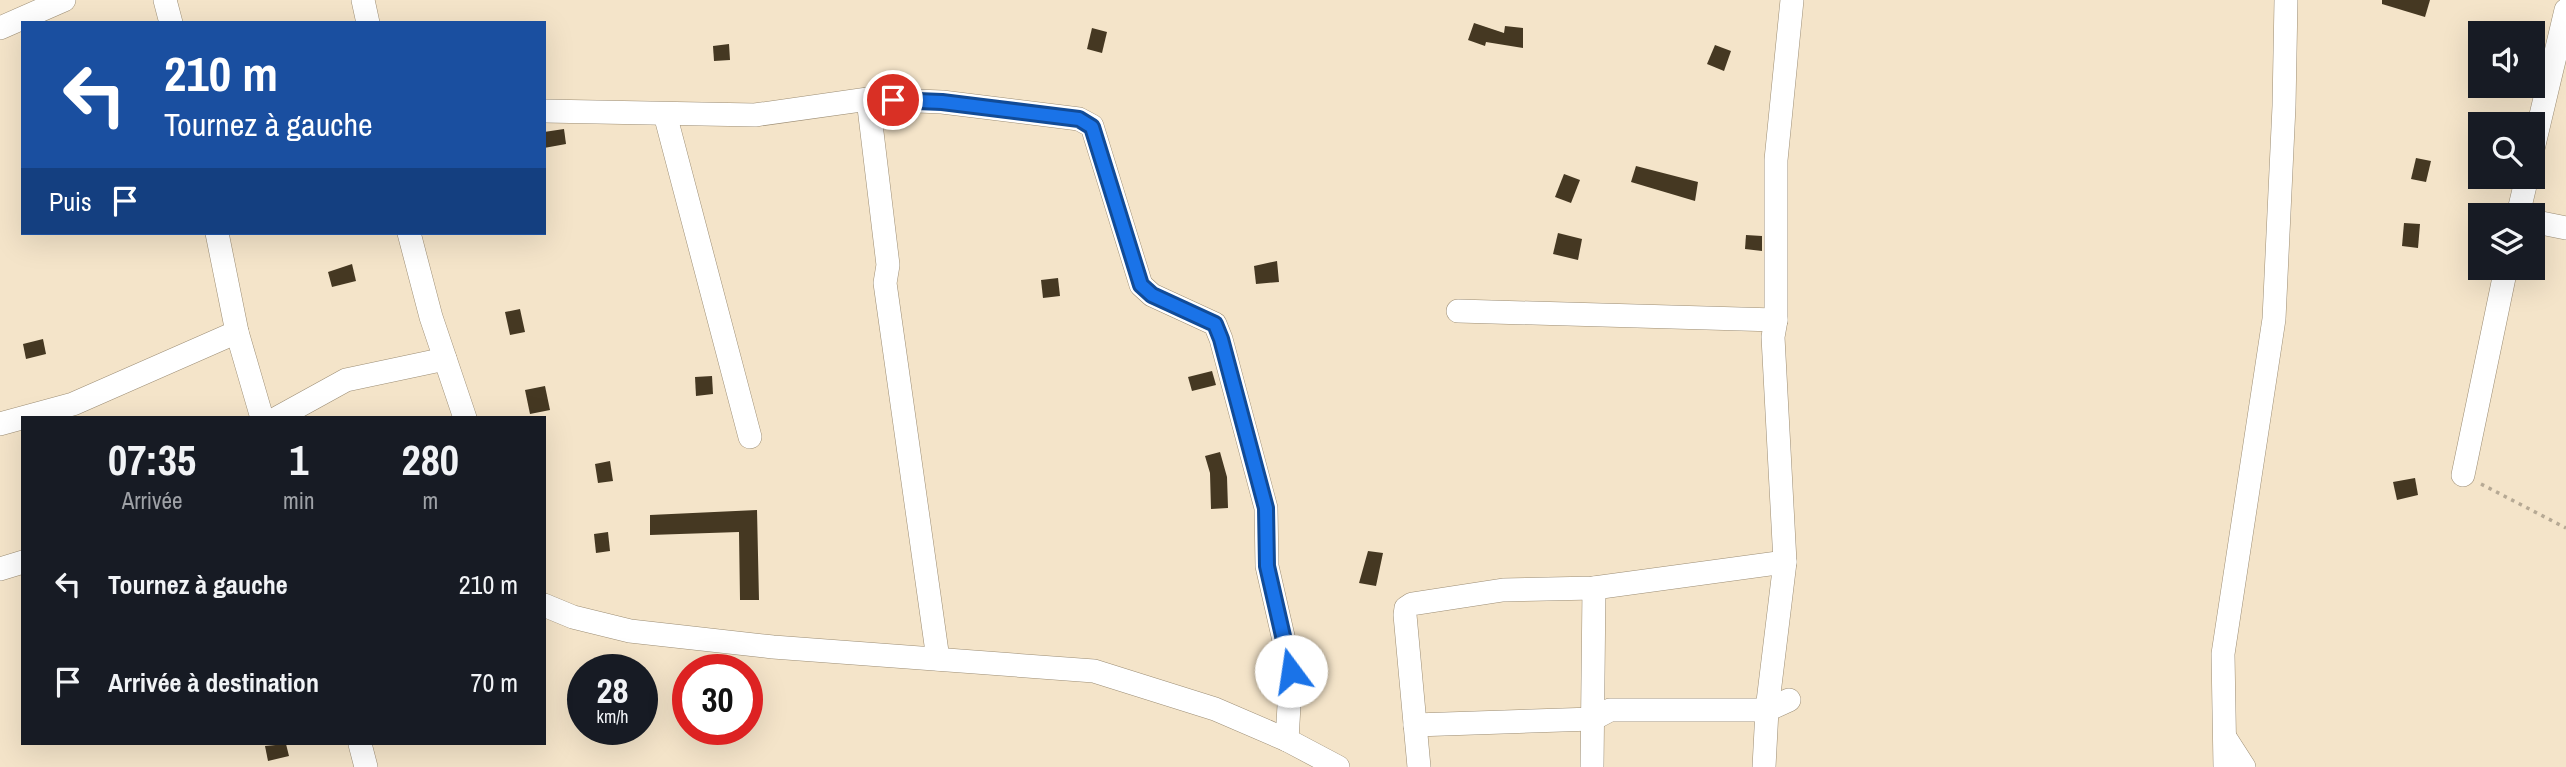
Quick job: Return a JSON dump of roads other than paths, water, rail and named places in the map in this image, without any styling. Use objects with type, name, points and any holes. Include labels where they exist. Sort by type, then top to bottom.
[{"type":"street","points":[[0,29],[64,0]]},
{"type":"street","points":[[165,0],[170,21]]},
{"type":"street","points":[[363,0],[368,21]]},
{"type":"street","points":[[1764,767],[1767,710],[1785,562],[1773,337],[1776,320],[1776,160],[1793,0]]},
{"type":"street","points":[[2225,767],[2222,654],[2274,319],[2286,0]]},
{"type":"street","points":[[2542,112],[2566,9]]},
{"type":"street","points":[[868,99],[888,265],[885,283],[938,659]]},
{"type":"street","points":[[546,111],[755,115],[868,99],[969,105],[1079,119],[1092,127],[1141,285],[1152,295],[1215,324],[1221,339],[1266,508],[1267,566],[1291,671],[1287,740]]},
{"type":"street","points":[[665,114],[750,437]]},
{"type":"street","points":[[2545,223],[2566,228]]},
{"type":"street","points":[[217,235],[237,332],[261,416]]},
{"type":"street","points":[[410,235],[445,359],[465,416]]},
{"type":"street","points":[[2463,475],[2504,280]]},
{"type":"street","points":[[1458,310],[1776,320]]},
{"type":"street","points":[[29,416],[73,404],[237,332]]},
{"type":"street","points":[[281,416],[346,380],[445,359]]},
{"type":"street","points":[[0,424],[21,418]]},
{"type":"street","points":[[1419,767],[1406,608],[1503,590],[1594,589],[1785,562]]},
{"type":"street","points":[[0,569],[21,563]]},
{"type":"street","points":[[1592,767],[1594,589]]},
{"type":"street","points":[[546,606],[573,617],[630,631],[773,647],[1094,671],[1215,709],[1287,740],[1338,767]]},
{"type":"street","points":[[1415,726],[1593,719],[1610,710],[1767,710],[1789,700]]},
{"type":"street","points":[[2226,739],[2244,767]]},
{"type":"street","points":[[360,745],[366,767]]}]
